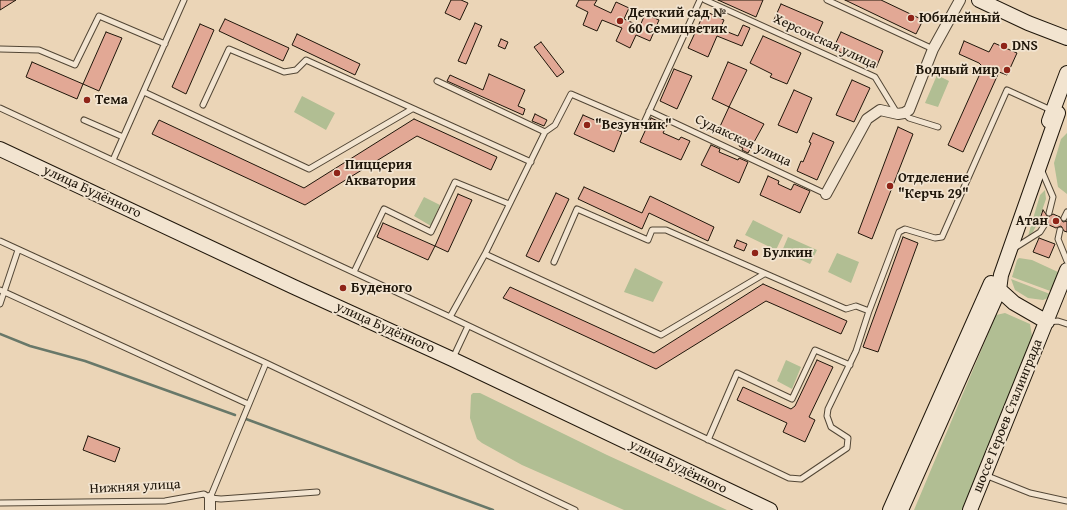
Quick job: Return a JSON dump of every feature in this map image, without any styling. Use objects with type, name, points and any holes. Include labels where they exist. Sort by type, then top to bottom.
[{"type":"main road","points":[[979,0],[1028,23],[1067,38]]},
{"type":"main road","points":[[890,510],[1001,275],[1039,163],[1060,114],[1067,73]]},
{"type":"main road","points":[[901,510],[995,286],[1032,163],[1060,114]]},
{"type":"main road","name":"улица Будённого","points":[[0,149],[294,287],[452,359],[770,510]]},
{"type":"main road","name":"шоссе Героев Сталинграда","points":[[970,510],[1067,270]]},
{"type":"main road","points":[[995,286],[1014,303],[1046,322]]},
{"type":"street","points":[[826,194],[867,119],[880,110],[901,113],[909,110],[933,49],[960,0]]},
{"type":"street","points":[[210,498],[210,510]]},
{"type":"lane","points":[[113,160],[184,0]]},
{"type":"lane","points":[[450,317],[485,254],[545,132],[555,125],[571,94],[643,125],[700,0]]},
{"type":"lane","name":"Херсонская улица","points":[[705,0],[875,77],[901,113]]},
{"type":"lane","points":[[827,0],[933,49]]},
{"type":"lane","points":[[0,49],[39,50],[76,65],[99,16],[165,44]]},
{"type":"lane","points":[[203,105],[229,49],[284,72],[296,70],[306,60],[531,162]]},
{"type":"lane","points":[[437,81],[545,132]]},
{"type":"lane","points":[[0,108],[450,317],[789,478],[801,479],[847,448],[848,438],[831,428],[827,416],[828,409],[850,365],[869,311],[900,232],[905,229],[935,238],[942,237],[1007,90],[1060,114]]},
{"type":"lane","points":[[144,92],[309,169],[412,109]]},
{"type":"lane","name":"Судакская улица","points":[[649,111],[826,194]]},
{"type":"lane","points":[[901,113],[909,118],[938,127]]},
{"type":"lane","points":[[84,120],[123,138]]},
{"type":"lane","points":[[1039,163],[1053,197],[1049,213]]},
{"type":"lane","points":[[354,272],[384,209],[431,232],[454,182],[509,204]]},
{"type":"lane","points":[[554,262],[577,209],[648,240],[652,230],[666,230],[846,309],[856,306],[869,311]]},
{"type":"lane","points":[[1064,218],[1067,212]]},
{"type":"lane","points":[[1009,251],[1040,232],[1045,224]]},
{"type":"lane","points":[[1060,230],[1058,239],[1067,262]]},
{"type":"lane","points":[[0,241],[266,363],[575,510]]},
{"type":"lane","points":[[0,304],[2,292],[18,250]]},
{"type":"lane","points":[[485,254],[661,335],[764,274]]},
{"type":"lane","points":[[2,292],[248,404]]},
{"type":"lane","points":[[1046,322],[1058,321],[1067,324]]},
{"type":"lane","points":[[452,359],[468,326]]},
{"type":"lane","points":[[708,440],[737,373],[792,399],[815,350],[850,365]]},
{"type":"lane","points":[[210,498],[266,363]]},
{"type":"lane","points":[[984,475],[1030,493],[1067,501]]},
{"type":"lane","name":"Нижняя улица","points":[[0,503],[165,500],[204,494],[210,498],[221,499],[317,492]]},
{"type":"green space","points":[[937,75],[949,81],[938,107],[925,103]]},
{"type":"green space","points":[[302,96],[335,113],[326,130],[294,112]]},
{"type":"green space","points":[[1067,133],[1067,194],[1058,187],[1054,163],[1061,139]]},
{"type":"green space","points":[[1045,190],[1046,199],[1038,222],[1033,232],[1028,236],[1040,195]]},
{"type":"green space","points":[[424,197],[440,205],[431,226],[414,216]]},
{"type":"green space","points":[[753,220],[783,235],[776,250],[745,235]]},
{"type":"green space","points":[[788,237],[817,250],[810,264],[782,251]]},
{"type":"green space","points":[[837,253],[859,262],[851,283],[828,272]]},
{"type":"green space","points":[[1019,258],[1032,260],[1058,272],[1059,275],[1053,292],[1012,277]]},
{"type":"green space","points":[[635,268],[663,282],[653,302],[624,292]]},
{"type":"green space","points":[[1011,279],[1050,294],[1048,298],[1043,300],[1028,298],[1015,290]]},
{"type":"green space","points":[[1005,313],[1030,324],[1033,342],[964,510],[914,510],[996,315]]},
{"type":"green space","points":[[786,360],[801,367],[792,389],[777,381]]},
{"type":"green space","points":[[473,393],[480,393],[607,455],[727,510],[624,510],[522,465],[477,439],[470,418],[471,395]]},
{"type":"building","points":[[0,0],[16,0],[0,10]]},
{"type":"building","points":[[451,0],[461,0],[468,3],[460,20],[445,13]]},
{"type":"building","points":[[579,0],[597,0],[594,5],[611,13],[616,2],[629,8],[624,19],[640,26],[645,14],[659,20],[650,41],[636,35],[630,48],[616,41],[622,28],[602,20],[597,31],[583,25],[588,12],[576,6]]},
{"type":"building","points":[[718,0],[763,0],[756,17]]},
{"type":"building","points":[[845,0],[881,0],[923,20],[916,34]]},
{"type":"building","points":[[781,4],[823,22],[815,40],[773,22]]},
{"type":"building","points":[[705,11],[724,20],[720,29],[738,36],[743,25],[750,28],[742,46],[717,36],[708,57],[688,48]]},
{"type":"building","points":[[225,19],[289,48],[283,61],[219,31]]},
{"type":"building","points":[[475,23],[482,26],[466,64],[458,61]]},
{"type":"building","points":[[200,24],[214,30],[186,94],[172,87]]},
{"type":"building","points":[[106,32],[122,38],[99,91],[83,84]]},
{"type":"building","points":[[841,32],[883,51],[876,68],[833,49]]},
{"type":"building","points":[[297,34],[360,64],[355,75],[292,45]]},
{"type":"building","points":[[763,36],[801,53],[787,84],[770,77],[772,74],[750,63]]},
{"type":"building","points":[[501,39],[508,42],[505,49],[498,46]]},
{"type":"building","points":[[964,41],[989,52],[994,43],[1017,53],[1007,75],[999,72],[963,152],[948,145],[983,67],[979,63],[959,54]]},
{"type":"building","points":[[541,42],[564,72],[557,77],[534,47]]},
{"type":"building","points":[[32,62],[83,84],[77,99],[26,77]]},
{"type":"building","points":[[728,62],[747,70],[729,107],[712,99]]},
{"type":"building","points":[[674,69],[692,76],[677,109],[660,101]]},
{"type":"building","points":[[489,74],[525,90],[518,106],[525,109],[523,115],[447,81],[450,75],[483,90]]},
{"type":"building","points":[[852,80],[870,88],[854,122],[836,115]]},
{"type":"building","points":[[794,90],[812,98],[797,133],[778,125]]},
{"type":"building","points":[[729,107],[764,124],[748,153],[742,150],[743,148],[739,146],[740,144],[717,133]]},
{"type":"building","points":[[535,114],[547,120],[544,126],[532,121]]},
{"type":"building","points":[[583,115],[622,132],[614,152],[574,134]]},
{"type":"building","points":[[651,118],[667,125],[663,133],[679,140],[681,137],[690,141],[681,160],[640,142]]},
{"type":"building","points":[[414,119],[497,157],[491,170],[417,136],[305,205],[152,134],[159,120],[304,188]]},
{"type":"building","points":[[898,127],[913,134],[872,239],[858,233]]},
{"type":"building","points":[[813,133],[834,142],[817,180],[797,171],[801,161],[803,162],[811,143],[809,142]]},
{"type":"building","points":[[711,145],[720,149],[719,152],[738,160],[739,158],[748,162],[739,183],[701,165]]},
{"type":"building","points":[[768,176],[779,181],[778,184],[791,190],[794,184],[810,191],[800,213],[760,195]]},
{"type":"building","points":[[584,187],[642,213],[650,196],[714,227],[708,241],[649,213],[642,229],[578,199]]},
{"type":"building","points":[[556,193],[569,199],[539,262],[526,256]]},
{"type":"building","points":[[458,194],[472,200],[448,252],[435,246]]},
{"type":"building","points":[[1043,210],[1048,217],[1053,214],[1060,217],[1063,222],[1067,221],[1067,232],[1064,231],[1061,226],[1056,228],[1049,225],[1047,220],[1039,222]]},
{"type":"building","points":[[383,223],[435,246],[428,260],[377,237]]},
{"type":"building","points":[[903,237],[918,243],[878,352],[863,347]]},
{"type":"building","points":[[1039,238],[1055,244],[1049,258],[1033,252]]},
{"type":"building","points":[[737,240],[747,244],[744,251],[734,247]]},
{"type":"building","points":[[763,284],[847,321],[841,334],[766,301],[656,369],[503,298],[510,287],[654,353]]},
{"type":"building","points":[[817,360],[833,367],[809,417],[815,420],[805,442],[783,432],[787,423],[737,400],[743,387],[791,409],[795,406]]},
{"type":"building","points":[[88,436],[120,448],[115,462],[83,450]]},
{"type":"waterway","points":[[0,334],[30,346],[85,361],[235,415]]},
{"type":"waterway","points":[[246,419],[493,510]]},
{"type":"place","name":"Юбилейный","points":[[911,18]]},
{"type":"place","name":"Детский сад № 60 Семицветик","points":[[620,21]]},
{"type":"place","name":"DNS","points":[[1004,46]]},
{"type":"place","name":"Водный мир","points":[[1007,70]]},
{"type":"place","name":"Тема","points":[[87,100]]},
{"type":"place","name":"\"Везунчик\"","points":[[587,125]]},
{"type":"place","name":"Пиццерия Акватория","points":[[337,173]]},
{"type":"place","name":"Отделение \"Керчь 29\"","points":[[890,186]]},
{"type":"place","name":"Атан","points":[[1056,221]]},
{"type":"place","name":"Булкин","points":[[755,253]]},
{"type":"place","name":"Буденого","points":[[343,288]]}]
